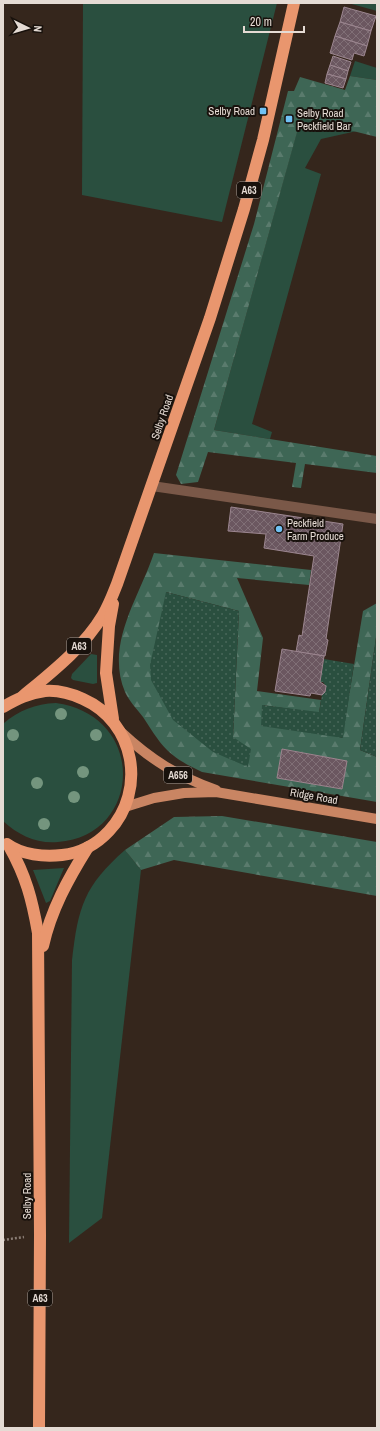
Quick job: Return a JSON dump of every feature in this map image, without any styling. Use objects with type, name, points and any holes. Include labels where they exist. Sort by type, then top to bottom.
[{"type":"highway","name":"Selby Road","points":[[23,696],[53,672],[80,645],[103,615],[117,584],[210,318],[244,209],[263,140],[294,3]]},
{"type":"highway","name":"Selby Road","points":[[113,720],[106,673],[109,626],[117,584]]},
{"type":"highway","points":[[3,707],[23,696],[47,691],[71,694],[94,704],[113,720],[121,732],[131,756],[132,782],[126,807],[116,824],[103,837],[88,847],[68,855],[48,857],[28,854],[6,843]]},
{"type":"highway","name":"Selby Road","points":[[6,843],[24,873],[33,902],[38,933],[40,1235],[39,1428]]},
{"type":"highway","name":"Selby Road","points":[[39,964],[46,933],[56,903],[70,874],[88,847]]},
{"type":"main road","name":"Ridge Road","points":[[121,732],[142,752],[166,768],[191,781],[218,791],[377,819]]},
{"type":"main road","name":"Ridge Road","points":[[126,807],[154,798],[184,793],[216,792],[246,796]]},
{"type":"lane","points":[[152,486],[377,519]]},
{"type":"path","points":[[3,1240],[40,1235]]},
{"type":"green space","points":[[83,3],[277,3],[222,222],[82,195]]},
{"type":"green space","points":[[348,3],[377,3],[377,11]]},
{"type":"green space","points":[[355,61],[377,68],[377,80],[350,76]]},
{"type":"green space","points":[[350,76],[377,80],[377,137],[301,118],[214,430],[377,456],[377,473],[305,464],[301,488],[292,487],[296,463],[208,452],[198,482],[181,484],[176,475],[254,224],[288,91],[294,91],[300,77],[345,90]]},
{"type":"green space","points":[[301,117],[357,131],[321,139],[305,168],[321,174],[252,424],[272,432],[270,439],[214,430]]},
{"type":"green space","points":[[154,553],[311,570],[309,585],[237,578],[263,638],[257,691],[321,700],[319,713],[262,705],[342,738],[363,611],[377,603],[377,630],[360,750],[377,757],[377,802],[202,772],[181,761],[161,744],[129,699],[125,692],[120,674],[119,656],[121,639],[126,621]],"holes":[[[166,592],[239,611],[233,737]],[[282,749],[347,761],[342,789],[277,778]]]},
{"type":"green space","points":[[166,592],[239,611],[233,737],[251,749],[248,767],[213,752],[173,720],[151,680],[150,665]]},
{"type":"green space","points":[[377,630],[377,757],[360,750]]},
{"type":"green space","points":[[91,654],[97,655],[97,683],[93,684],[73,680],[71,678],[72,674]]},
{"type":"green space","points":[[324,659],[354,664],[343,738],[261,726],[262,705],[319,712],[322,695],[325,692],[326,686],[323,682],[320,682]]},
{"type":"green space","points":[[56,703],[86,712],[107,729],[119,751],[123,775],[119,799],[106,820],[86,835],[58,842],[43,842],[28,838],[3,821],[3,724],[21,711],[34,706]]},
{"type":"green space","points":[[222,816],[377,842],[377,896],[174,860],[141,870],[125,850],[174,817]]},
{"type":"green space","points":[[125,850],[141,870],[102,1218],[69,1243],[72,960],[74,942],[85,899],[100,875]]},
{"type":"green space","points":[[64,868],[50,901],[46,903],[33,870]]},
{"type":"building","points":[[344,7],[376,16],[371,31],[340,22]]},
{"type":"building","points":[[340,22],[371,31],[367,46],[335,36]]},
{"type":"building","points":[[335,36],[367,46],[364,56],[354,53],[352,60],[330,53]]},
{"type":"building","points":[[333,56],[351,62],[348,71],[330,65]]},
{"type":"building","points":[[330,65],[348,71],[346,79],[327,74]]},
{"type":"building","points":[[327,74],[346,79],[343,88],[325,83]]},
{"type":"building","points":[[231,507],[343,524],[326,639],[328,640],[325,656],[296,652],[299,635],[302,636],[314,556],[264,548],[266,534],[228,531]]},
{"type":"building","points":[[282,649],[324,656],[320,682],[326,686],[325,692],[322,695],[311,693],[310,696],[275,691]]},
{"type":"building","points":[[282,749],[347,761],[342,789],[277,778]]},
{"type":"place","name":"Selby Road","points":[[263,111]]},
{"type":"place","name":"Selby Road Peckfield Bar","points":[[289,119]]},
{"type":"place","name":"Peckfield Farm Produce","points":[[279,529]]}]
